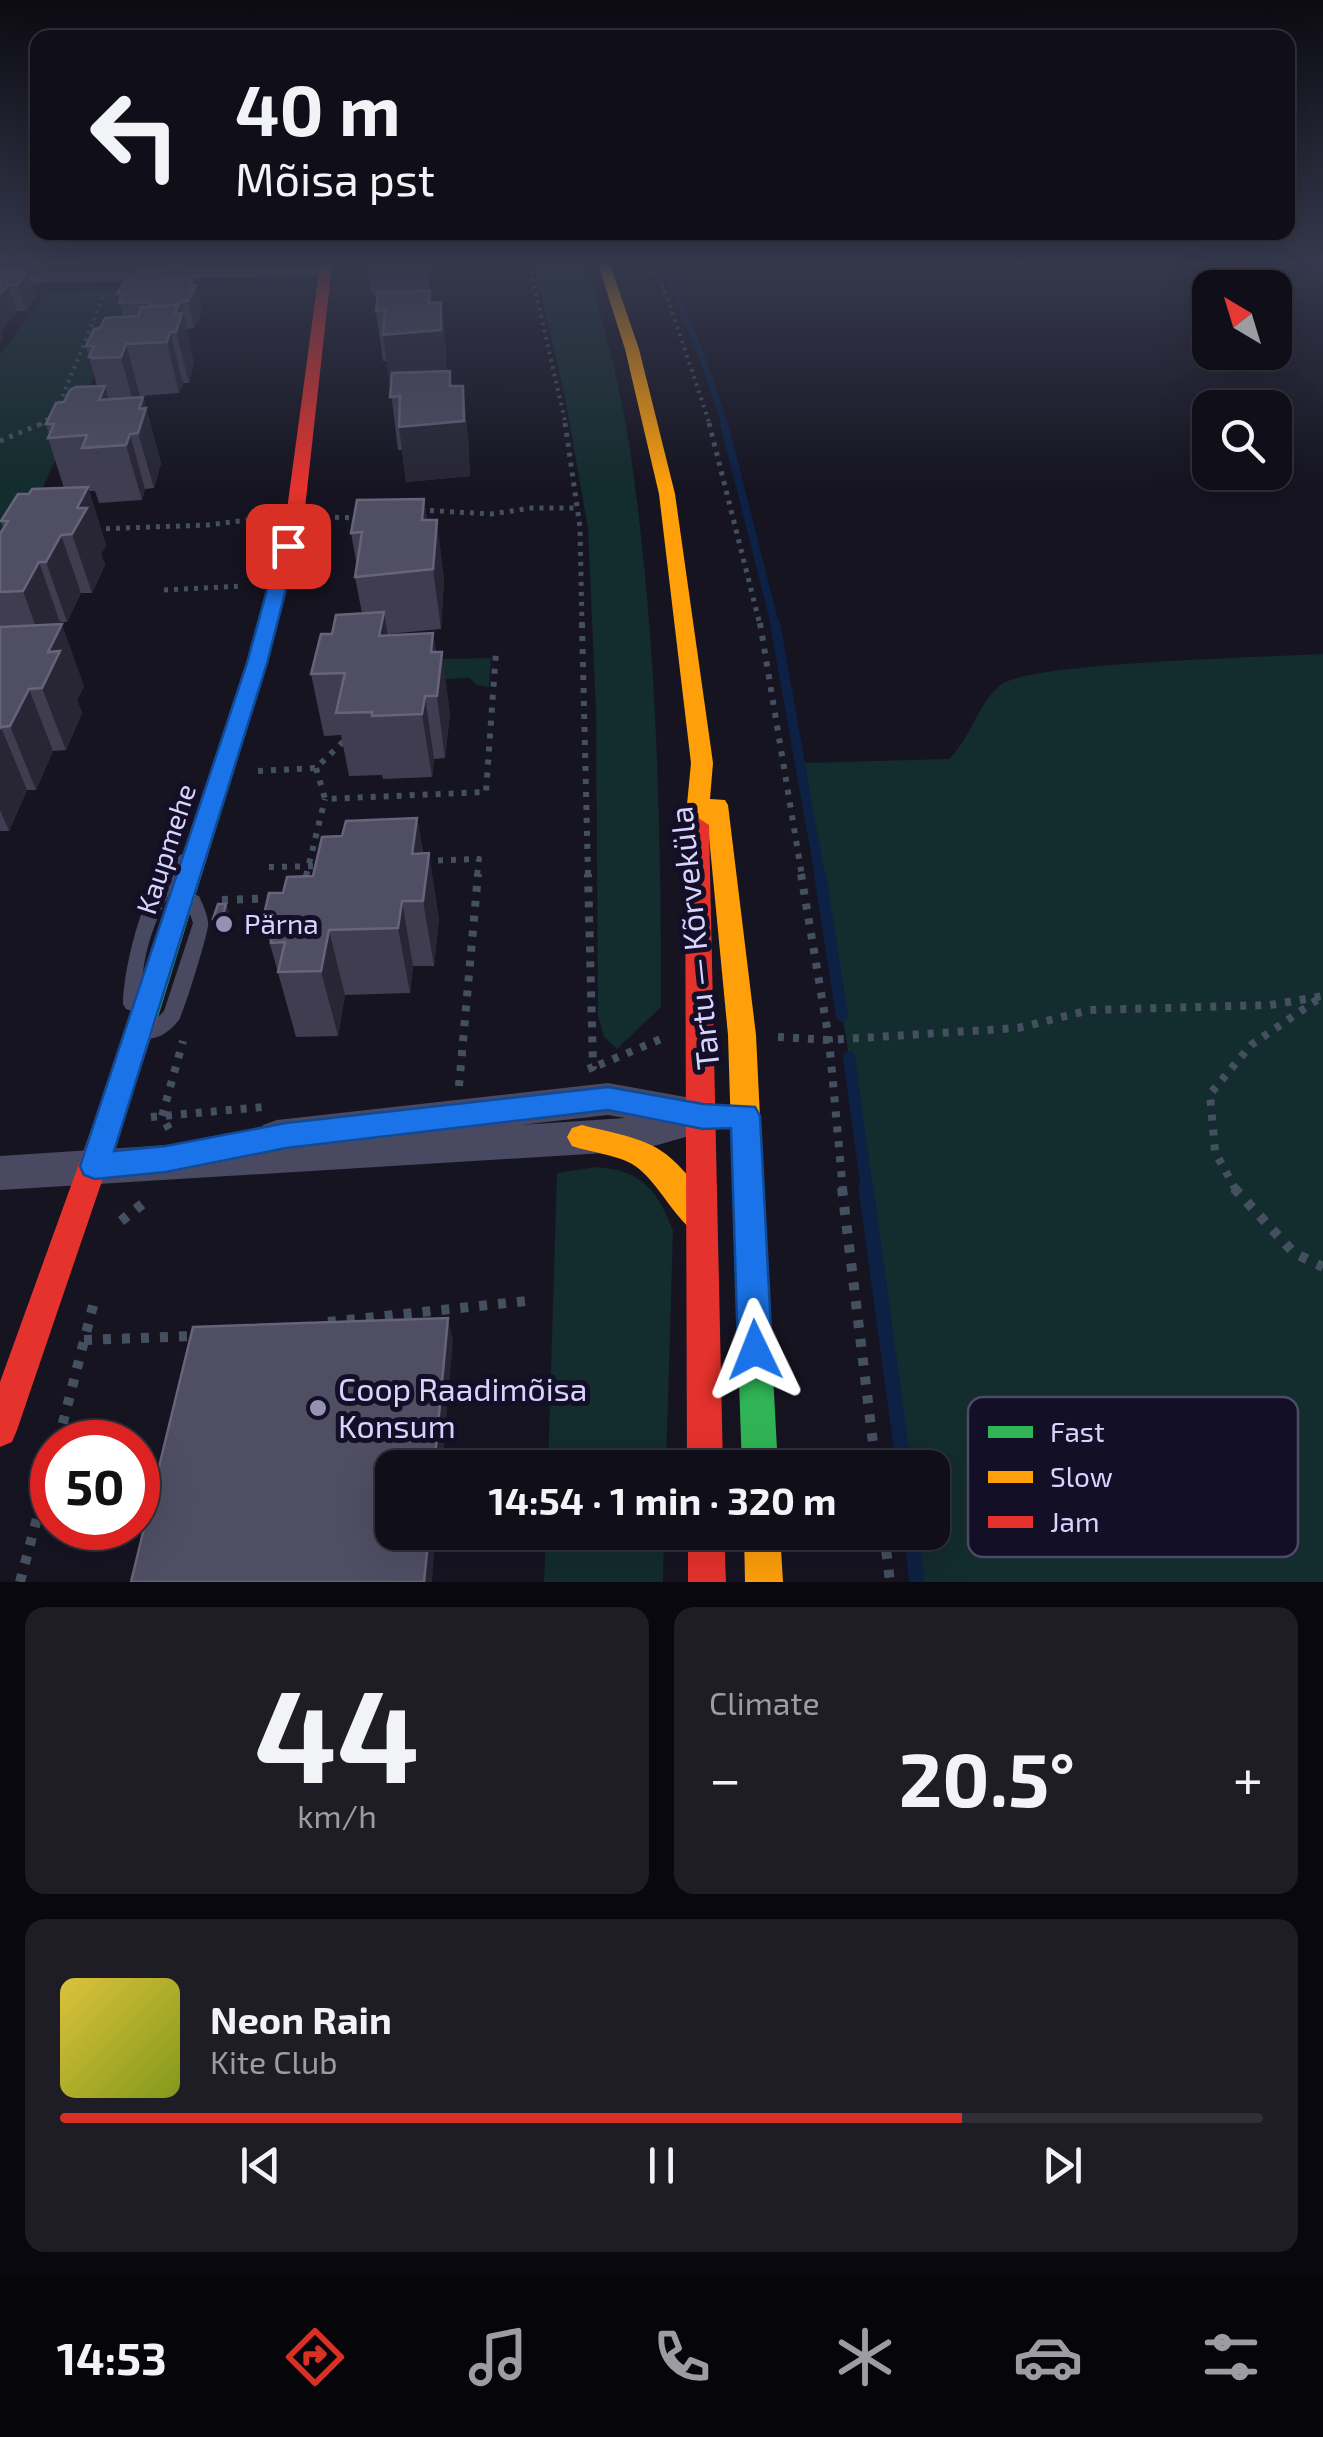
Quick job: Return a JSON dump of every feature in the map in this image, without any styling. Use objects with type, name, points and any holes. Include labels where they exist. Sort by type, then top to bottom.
[{"type":"main road","name":"Kaupmehe","points":[[0,1430],[95,1166],[257,663],[295,517],[317,338]]},
{"type":"main road","name":"Tartu — Kõrveküla","points":[[628,338],[667,494],[702,763],[720,813],[742,1035],[759,1450]]},
{"type":"main road","name":"Tartu — Kõrveküla","points":[[702,763],[697,812],[696,926],[703,1116],[705,1450]]},
{"type":"main road","points":[[582,1137],[644,1155],[673,1181],[702,1222]]},
{"type":"main road","points":[[706,1550],[707,1582]]},
{"type":"main road","points":[[763,1550],[764,1582]]},
{"type":"street","points":[[166,1159],[286,1135],[608,1098],[703,1116],[745,1116]]},
{"type":"street","points":[[0,1172],[166,1159],[439,1148],[582,1137],[668,1130],[703,1116]]},
{"type":"lane","points":[[134,1049],[131,976],[162,883],[201,838]]},
{"type":"path","points":[[0,441],[39,426],[57,410],[86,338]]},
{"type":"path","points":[[546,338],[568,436],[580,527],[593,1068],[578,1070]]},
{"type":"path","points":[[681,338],[716,442],[756,594],[829,1040],[835,1127],[874,1450]]},
{"type":"path","points":[[258,536],[266,504]]},
{"type":"path","points":[[238,602],[248,570]]},
{"type":"path","points":[[164,590],[243,586]]},
{"type":"path","points":[[325,799],[486,792],[496,651]]},
{"type":"path","points":[[257,771],[316,768],[346,739]]},
{"type":"path","points":[[299,897],[311,866],[325,799],[316,768]]},
{"type":"path","points":[[423,861],[479,859],[458,1088],[477,1086]]},
{"type":"path","points":[[269,867],[330,866]]},
{"type":"path","points":[[222,900],[280,898]]},
{"type":"path","points":[[829,1040],[1018,1028],[1090,1010],[1270,1005],[1323,996]]},
{"type":"path","points":[[1323,996],[1251,1045],[1210,1094],[1216,1152],[1238,1194],[1294,1254],[1323,1268]]},
{"type":"path","points":[[110,1121],[281,1105]]},
{"type":"path","points":[[112,1233],[124,1216],[149,1198],[158,1197],[166,1159]]},
{"type":"path","points":[[64,1420],[99,1279]]},
{"type":"path","points":[[313,1324],[526,1301]]},
{"type":"path","points":[[30,1340],[216,1334]]},
{"type":"path","points":[[20,1582],[30,1544]]},
{"type":"path","points":[[886,1550],[890,1582]]},
{"type":"green space","points":[[13,338],[112,338],[24,528],[0,567],[0,355]]},
{"type":"green space","points":[[551,338],[606,338],[622,403],[639,519],[656,728],[660,867],[661,1007],[617,1049],[604,1037],[598,1016],[596,711],[588,528]]},
{"type":"green space","points":[[1323,654],[1323,1582],[917,1582],[913,1550],[950,1550],[950,1450],[902,1450],[849,1057],[803,763],[949,759],[1002,684],[1058,670]]},
{"type":"green space","points":[[491,658],[489,687],[476,685],[470,678],[445,679],[437,659]]},
{"type":"green space","points":[[596,1167],[637,1178],[654,1194],[673,1231],[667,1450],[549,1450],[557,1173]]},
{"type":"green space","points":[[545,1550],[664,1550],[663,1582],[544,1582]]},
{"type":"building","points":[[90,338],[168,338],[167,342],[126,344],[121,357],[89,357],[94,346],[86,346]]},
{"type":"building","points":[[450,371],[450,386],[463,386],[464,421],[399,427],[400,396],[390,397],[392,373]]},
{"type":"building","points":[[105,386],[99,400],[143,397],[139,409],[146,408],[138,433],[130,434],[126,445],[82,448],[87,435],[48,438],[54,424],[46,424],[56,403],[64,402],[70,390]]},
{"type":"building","points":[[88,487],[77,508],[87,508],[72,534],[61,535],[46,562],[39,562],[23,591],[0,592],[0,534],[8,521],[1,521],[18,494],[29,494],[32,489]]},
{"type":"building","points":[[424,499],[422,520],[437,520],[433,569],[355,577],[362,532],[351,533],[357,500]]},
{"type":"building","points":[[384,612],[379,636],[433,633],[431,652],[442,652],[437,696],[425,696],[422,714],[336,713],[345,673],[311,674],[321,634],[332,634],[336,615]]},
{"type":"building","points":[[62,624],[48,652],[60,651],[42,688],[29,689],[10,726],[0,729],[0,627]]},
{"type":"building","points":[[417,818],[412,854],[429,853],[423,901],[402,901],[398,928],[329,930],[321,971],[278,972],[285,942],[271,943],[276,918],[263,919],[269,893],[283,893],[287,877],[313,876],[322,837],[342,836],[346,821]]},
{"type":"building","points":[[218,904],[226,904],[222,919],[213,919]]},
{"type":"building","name":"Coop Raadimõisa Konsum","points":[[448,1318],[436,1450],[375,1450],[375,1550],[427,1550],[424,1582],[131,1582],[139,1550],[160,1550],[160,1463],[193,1327]]},
{"type":"waterway","points":[[694,338],[725,425]]},
{"type":"waterway","points":[[724,423],[775,625]]},
{"type":"waterway","points":[[775,623],[820,876]]},
{"type":"waterway","points":[[820,874],[842,1016]]},
{"type":"waterway","points":[[849,1057],[867,1190]]},
{"type":"waterway","points":[[866,1188],[902,1450]]},
{"type":"waterway","points":[[913,1550],[917,1582]]},
{"type":"traffic: fast","points":[[145,1017],[257,663],[287,547]]},
{"type":"traffic: fast","points":[[751,1263],[759,1450]]},
{"type":"traffic: slow","points":[[628,338],[667,494],[702,763],[697,825]]},
{"type":"traffic: slow","points":[[717,805],[742,1035],[751,1263]]},
{"type":"traffic: slow","points":[[582,1137],[644,1155],[673,1181],[702,1222]]},
{"type":"traffic: slow","points":[[763,1550],[764,1582]]},
{"type":"traffic: jam","points":[[287,547],[295,517],[317,338]]},
{"type":"traffic: jam","points":[[697,825],[705,1450]]},
{"type":"traffic: jam","points":[[0,1430],[145,1017]]},
{"type":"traffic: jam","points":[[706,1550],[707,1582]]},
{"type":"place","name":"Pärna","points":[[224,924]]},
{"type":"place","name":"Coop Raadimõisa Konsum","points":[[318,1408]]},
{"type":"route","points":[[288,546],[257,663],[95,1166],[166,1159],[286,1135],[608,1098],[703,1116],[745,1116],[755,1350]]}]
